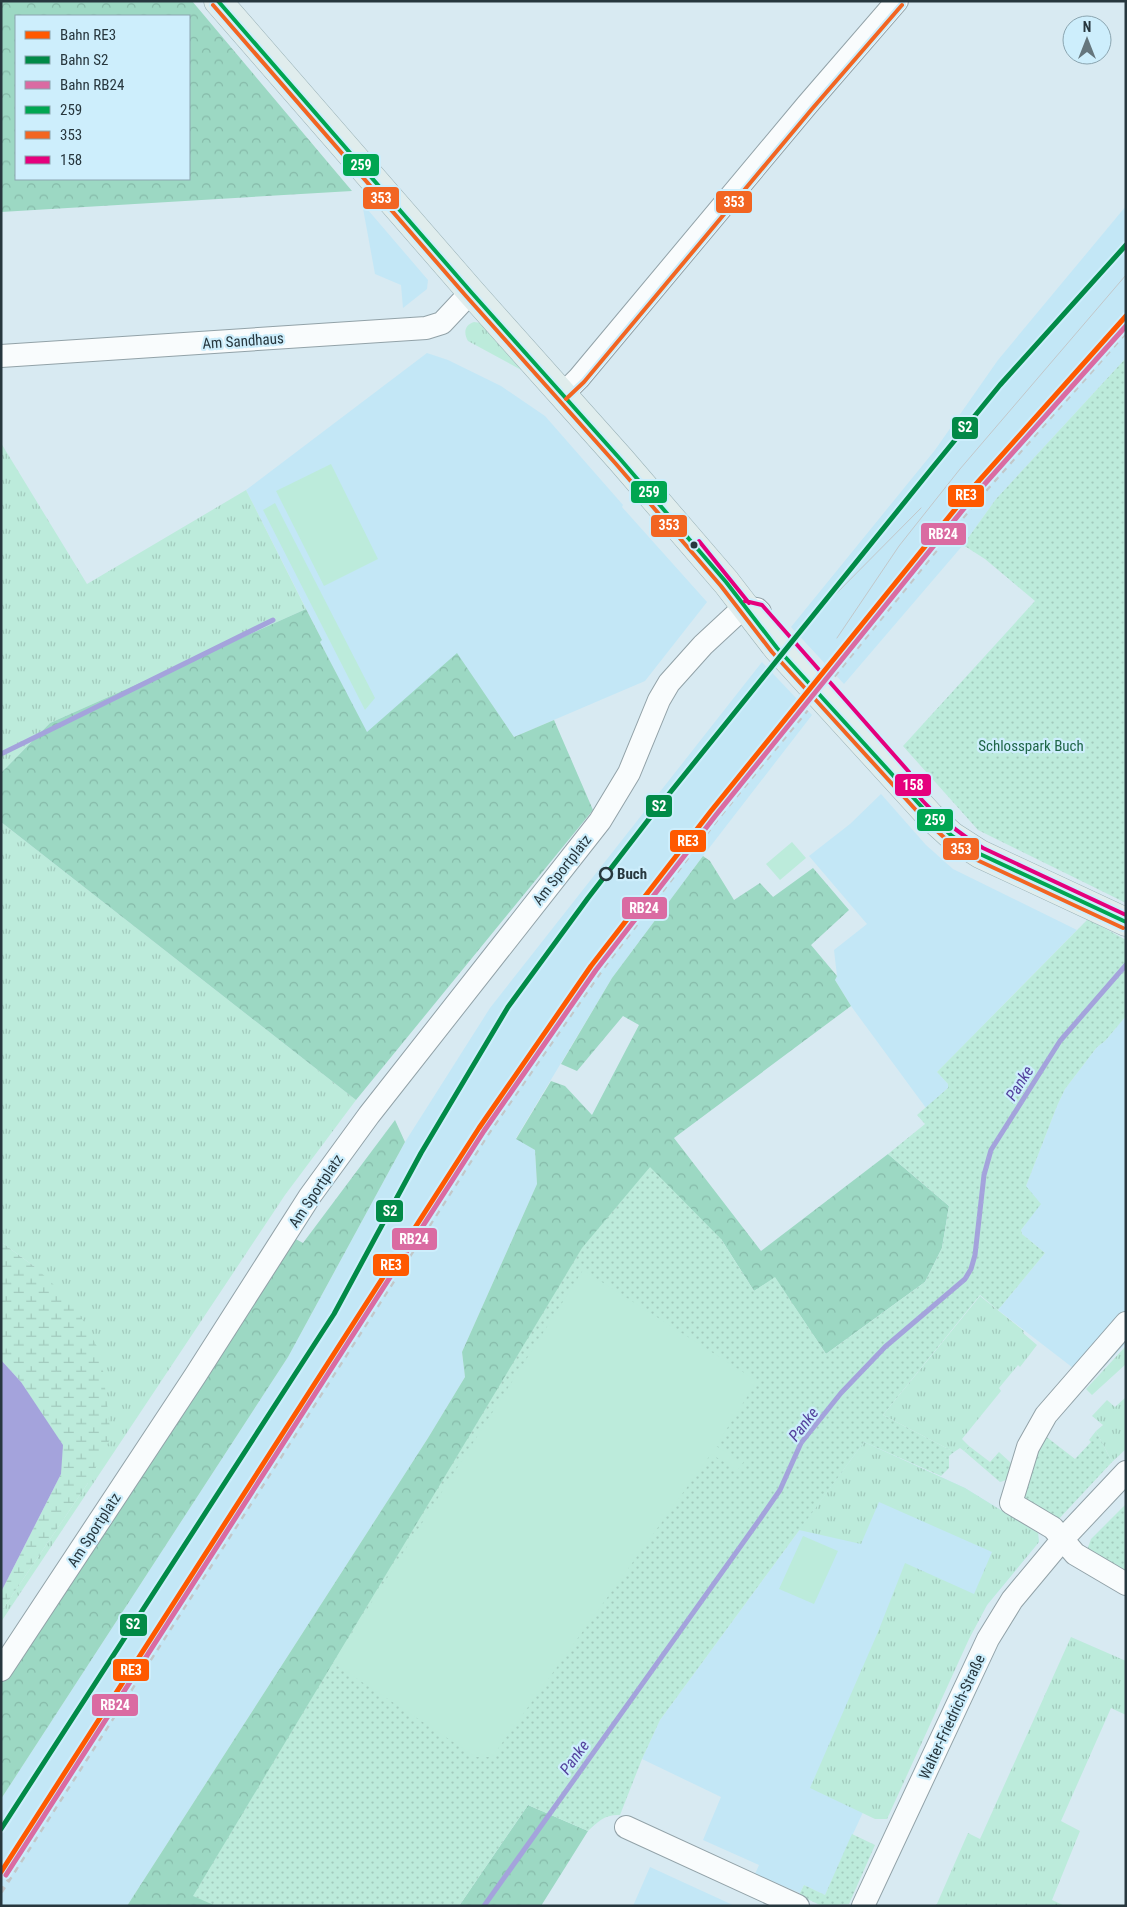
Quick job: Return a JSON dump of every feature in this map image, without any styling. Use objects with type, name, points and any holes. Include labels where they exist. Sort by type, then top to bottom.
[{"type":"main road","points":[[218,1],[471,292],[621,460],[726,582],[777,648],[930,816],[962,843],[980,854],[1126,922]]},
{"type":"street","points":[[562,395],[579,378],[896,1]]},
{"type":"street","name":"Am Sandhaus","points":[[1,356],[426,328],[442,323],[471,292]]},
{"type":"street","name":"Am Sportplatz","points":[[1,1670],[195,1376],[310,1196],[369,1115],[600,821],[629,773],[659,700],[680,669],[744,607]]},
{"type":"street","points":[[1126,1323],[1046,1415],[1028,1447],[1011,1503],[1053,1528],[1075,1554],[1126,1584]]},
{"type":"street","name":"Walter-Friedrich-Straße","points":[[863,1906],[988,1639],[1012,1600],[1062,1540],[1126,1472]]},
{"type":"street","points":[[626,1827],[798,1906]]},
{"type":"shaded area","points":[[362,203],[428,280],[427,289],[403,308],[401,285],[375,274]]},
{"type":"shaded area","points":[[1126,206],[1126,358],[996,499],[963,545],[844,684],[791,627],[935,450],[998,360]]},
{"type":"shaded area","points":[[427,353],[448,360],[501,386],[545,416],[623,505],[622,507],[707,602],[645,681],[514,737],[457,654],[367,733],[320,642],[322,640],[246,490]]},
{"type":"shaded area","points":[[762,662],[812,715],[612,978],[516,1138],[535,1150],[537,1184],[462,1352],[465,1377],[428,1438],[127,1906],[1,1906],[1,1799],[288,1357],[405,1142],[490,1008]]},
{"type":"shaded area","points":[[881,794],[926,845],[953,869],[1077,930],[937,1072],[948,1084],[948,1088],[926,1108],[851,1006],[835,980],[837,976],[834,950],[867,924],[809,856],[850,824]]},
{"type":"shaded area","points":[[1126,1016],[1126,1343],[1090,1381],[998,1310],[1045,1253],[1022,1234],[1021,1230],[1025,1225],[1026,1186],[1057,1106],[1065,1089],[1097,1047],[1105,1041]]},
{"type":"shaded area","points":[[864,1442],[965,1488],[1038,1533],[1039,1542],[987,1605],[950,1672],[931,1664],[825,1895],[804,1885],[800,1893],[755,1874],[759,1865],[703,1840],[721,1797],[642,1759],[660,1720]]},
{"type":"shaded area","points":[[650,1867],[735,1906],[633,1906]]},
{"type":"green space","points":[[1,1],[192,1],[352,191],[1,212]]},
{"type":"green space","points":[[474,322],[481,323],[525,372],[468,341],[466,329]]},
{"type":"green space","name":"Schlosspark Buch","points":[[1126,358],[1126,903],[978,830],[903,746],[1035,601],[985,559],[963,545],[996,499]]},
{"type":"green space","points":[[1,443],[87,584],[246,490],[306,609],[50,723],[1,773]]},
{"type":"green space","points":[[331,464],[378,559],[324,586],[276,491]]},
{"type":"green space","points":[[275,503],[375,698],[365,710],[263,510]]},
{"type":"green space","points":[[306,609],[322,640],[320,642],[367,732],[457,653],[514,737],[554,720],[593,810],[356,1100],[1,822],[1,773],[50,723]]},
{"type":"green space","points":[[1,822],[356,1100],[285,1195],[1,1622],[1,1612],[88,1483],[35,1267],[1,1242]]},
{"type":"green space","points":[[792,842],[806,858],[780,880],[766,864]]},
{"type":"green space","points":[[703,856],[710,861],[734,900],[760,883],[773,897],[813,868],[849,910],[811,945],[837,976],[835,980],[851,1006],[674,1138],[761,1251],[888,1154],[949,1206],[942,1248],[925,1282],[826,1354],[775,1278],[754,1291],[721,1239],[231,1906],[127,1906],[428,1438],[465,1377],[462,1352],[537,1184],[535,1150],[516,1139],[551,1081],[565,1086],[592,1115],[639,1025],[623,1016],[577,1071],[561,1064],[612,978]]},
{"type":"green space","points":[[1088,919],[1126,940],[1126,1016],[1105,1041],[1097,1047],[1065,1089],[1026,1186],[1041,1204],[1021,1230],[1022,1234],[1045,1253],[998,1310],[980,1295],[883,1415],[954,1452],[949,1456],[949,1468],[941,1476],[864,1442],[660,1720],[620,1815],[602,1819],[588,1831],[528,1805],[459,1906],[216,1906],[193,1896],[582,1248],[650,1167],[721,1239],[754,1291],[775,1277],[826,1354],[925,1282],[942,1248],[949,1206],[888,1154],[925,1124],[917,1115],[948,1088],[948,1084],[937,1072]]},
{"type":"green space","points":[[395,1120],[405,1142],[288,1357],[1,1799],[1,1681],[292,1237],[303,1243]]},
{"type":"green space","points":[[1,1242],[35,1267],[74,1304],[101,1354],[111,1437],[88,1483],[1,1612],[1,1592],[61,1474],[21,1382],[1,1360]]},
{"type":"green space","points":[[583,1270],[757,1381],[716,1446],[738,1460],[745,1460],[736,1472],[734,1468],[711,1454],[492,1757],[476,1757],[333,1663]]},
{"type":"green space","points":[[980,1296],[1024,1331],[1023,1333],[1037,1345],[1020,1367],[1018,1365],[999,1388],[1001,1391],[962,1439],[969,1446],[964,1451],[960,1448],[954,1452],[883,1415]]},
{"type":"green space","points":[[1126,1346],[1126,1364],[1092,1395],[1086,1389]]},
{"type":"green space","points":[[1126,1397],[1126,1449],[1112,1462],[1096,1431],[1103,1425],[1092,1416],[1107,1400],[1115,1407]]},
{"type":"green space","points":[[1096,1431],[1112,1462],[1056,1522],[1024,1499],[1032,1459],[1044,1435],[1075,1459],[1091,1442],[1089,1440]]},
{"type":"green space","points":[[864,1442],[965,1488],[1038,1533],[1039,1542],[987,1605],[969,1639],[887,1819],[875,1819],[810,1788],[878,1632],[905,1563],[974,1594],[992,1552],[879,1502],[861,1544],[799,1530]]},
{"type":"green space","points":[[969,1446],[990,1462],[999,1452],[1011,1463],[1006,1480],[1000,1482],[964,1451]]},
{"type":"green space","points":[[1126,1504],[1126,1577],[1086,1553],[1091,1539]]},
{"type":"green space","points":[[803,1536],[838,1551],[814,1604],[779,1589]]},
{"type":"green space","points":[[1071,1637],[1126,1661],[1126,1715],[1111,1708],[1061,1821],[1080,1831],[1052,1900],[1065,1906],[936,1906],[968,1833],[980,1839]]},
{"type":"green space","points":[[528,1805],[588,1831],[541,1906],[459,1906]]},
{"type":"green space","points":[[852,1834],[875,1845],[849,1904],[822,1906],[799,1895],[804,1885],[825,1895]]},
{"type":"water","points":[[1,1360],[21,1382],[63,1445],[61,1474],[1,1592]]},
{"type":"waterway","points":[[1,754],[273,620]]},
{"type":"waterway","name":"Panke","points":[[484,1906],[780,1490],[801,1443],[841,1393],[885,1347],[965,1279],[971,1269],[975,1255],[984,1175],[991,1150],[1060,1041],[1126,965]]},
{"type":"tram line","points":[[837,638],[899,546],[960,469],[1126,275]]},
{"type":"tram line","points":[[817,613],[921,508]]},
{"type":"railway","points":[[834,676],[976,501],[1126,332]]},
{"type":"railway","points":[[1,1892],[489,1132],[603,968],[718,818],[807,710]]},
{"type":"rail line","name":"S2","points":[[1,1829],[334,1314],[421,1153],[508,1007],[652,815],[933,467],[1000,385],[1126,245]]},
{"type":"rail line","name":"RE3","points":[[1,1872],[479,1128],[591,966],[711,811],[969,492],[1126,316]]},
{"type":"rail line","name":"RB24","points":[[6,1875],[484,1131],[596,970],[716,815],[974,496],[1126,326]]},
{"type":"transit line","name":"259","points":[[218,1],[471,292],[621,460],[726,582],[777,648],[930,816],[952,836],[980,854],[1126,922]]},
{"type":"transit line","name":"353","points":[[213,5],[466,296],[616,464],[721,586],[772,652],[925,820],[948,841],[977,860],[1123,928]]},
{"type":"transit line","name":"353","points":[[566,399],[584,382],[812,109],[902,5]]},
{"type":"transit line","name":"158","points":[[699,541],[749,603]]},
{"type":"transit line","name":"158","points":[[745,601],[762,605],[909,772],[914,788],[920,797],[946,822],[983,848],[1126,915]]},
{"type":"place","name":"Buch","points":[[606,874]]}]
